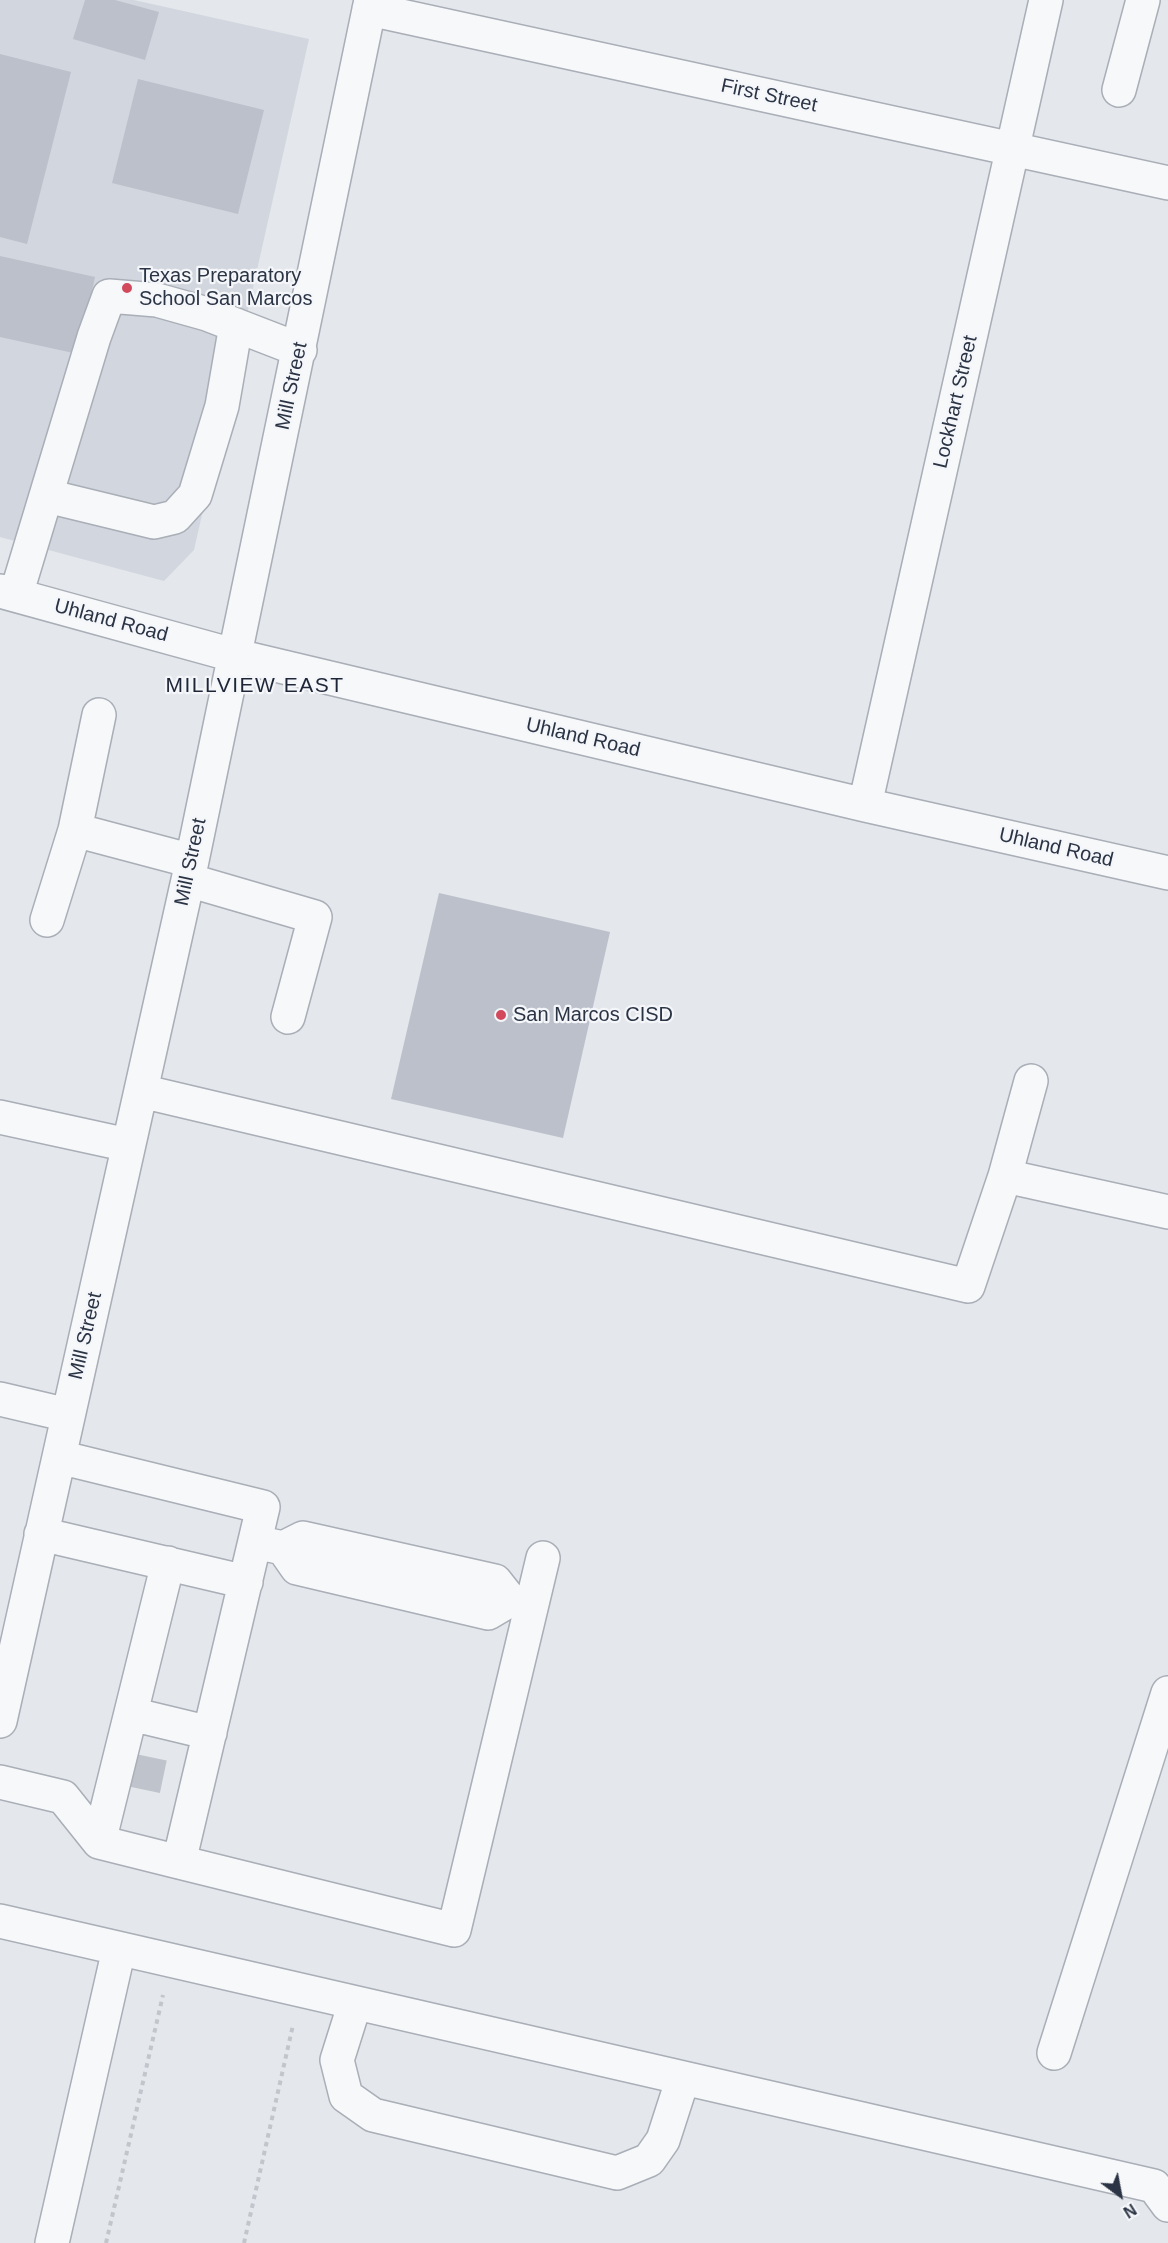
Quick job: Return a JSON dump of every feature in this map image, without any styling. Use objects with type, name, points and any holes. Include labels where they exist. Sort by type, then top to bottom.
[{"type":"street","name":"Lockhart Street","points":[[866,805],[1046,0]]},
{"type":"street","points":[[1119,90],[1143,0]]},
{"type":"street","name":"First Street","points":[[370,4],[1168,183]]},
{"type":"street","name":"Mill Street","points":[[2,1705],[190,871],[233,655],[300,350],[370,4]]},
{"type":"street","points":[[8,593],[47,496],[94,337],[109,296],[157,300],[236,325],[300,350]]},
{"type":"street","points":[[47,496],[154,522],[175,517],[195,495],[222,406],[236,325]]},
{"type":"street","name":"Uhland Road","points":[[8,593],[233,655],[866,805],[1168,873]]},
{"type":"street","points":[[47,920],[75,830],[99,715]]},
{"type":"street","points":[[75,830],[315,917],[288,1017]]},
{"type":"street","points":[[141,1091],[968,1286],[1005,1176],[1030,1081]]},
{"type":"street","points":[[0,1117],[129,1145]]},
{"type":"street","points":[[1005,1176],[1168,1212]]},
{"type":"street","points":[[0,1399],[68,1415]]},
{"type":"street","points":[[59,1457],[263,1507],[269,1545],[246,1582],[210,1733],[186,1782],[180,1862]]},
{"type":"street","points":[[42,1534],[246,1582]]},
{"type":"street","points":[[269,1545],[297,1568],[488,1613],[520,1603]]},
{"type":"street","points":[[0,1782],[63,1797],[99,1842],[454,1930],[520,1603],[543,1558]]},
{"type":"street","points":[[99,1842],[124,1768],[131,1714],[168,1563]]},
{"type":"street","points":[[1054,2053],[1167,1700]]},
{"type":"street","points":[[131,1714],[210,1733]]},
{"type":"street","points":[[0,1922],[1154,2186],[1168,2205]]},
{"type":"street","points":[[52,2243],[119,1949]]},
{"type":"street","points":[[355,2003],[337,2060],[346,2096],[373,2115],[617,2173],[649,2160],[663,2140],[683,2078]]},
{"type":"path","points":[[106,2243],[164,1992]]},
{"type":"path","points":[[244,2243],[295,2017]]},
{"type":"shaded area","name":"Texas Preparatory School San Marcos","points":[[0,0],[134,0],[309,39],[194,550],[164,581],[0,537]]},
{"type":"building","points":[[85,0],[115,0],[159,12],[145,60],[73,39]]},
{"type":"building","points":[[0,54],[71,72],[27,244],[0,237]]},
{"type":"building","points":[[138,79],[264,110],[238,214],[112,183]]},
{"type":"building","points":[[0,256],[95,277],[78,354],[0,337]]},
{"type":"building","name":"San Marcos CISD","points":[[439,893],[610,932],[563,1138],[391,1099]]},
{"type":"tunnel","points":[[131,1770],[174,1779]]},
{"type":"place","name":"Texas Preparatory School San Marcos","points":[[127,288]]},
{"type":"place","name":"San Marcos CISD","points":[[501,1015]]},
{"type":"district","name":"MILLVIEW EAST","points":[[255,686]]}]
